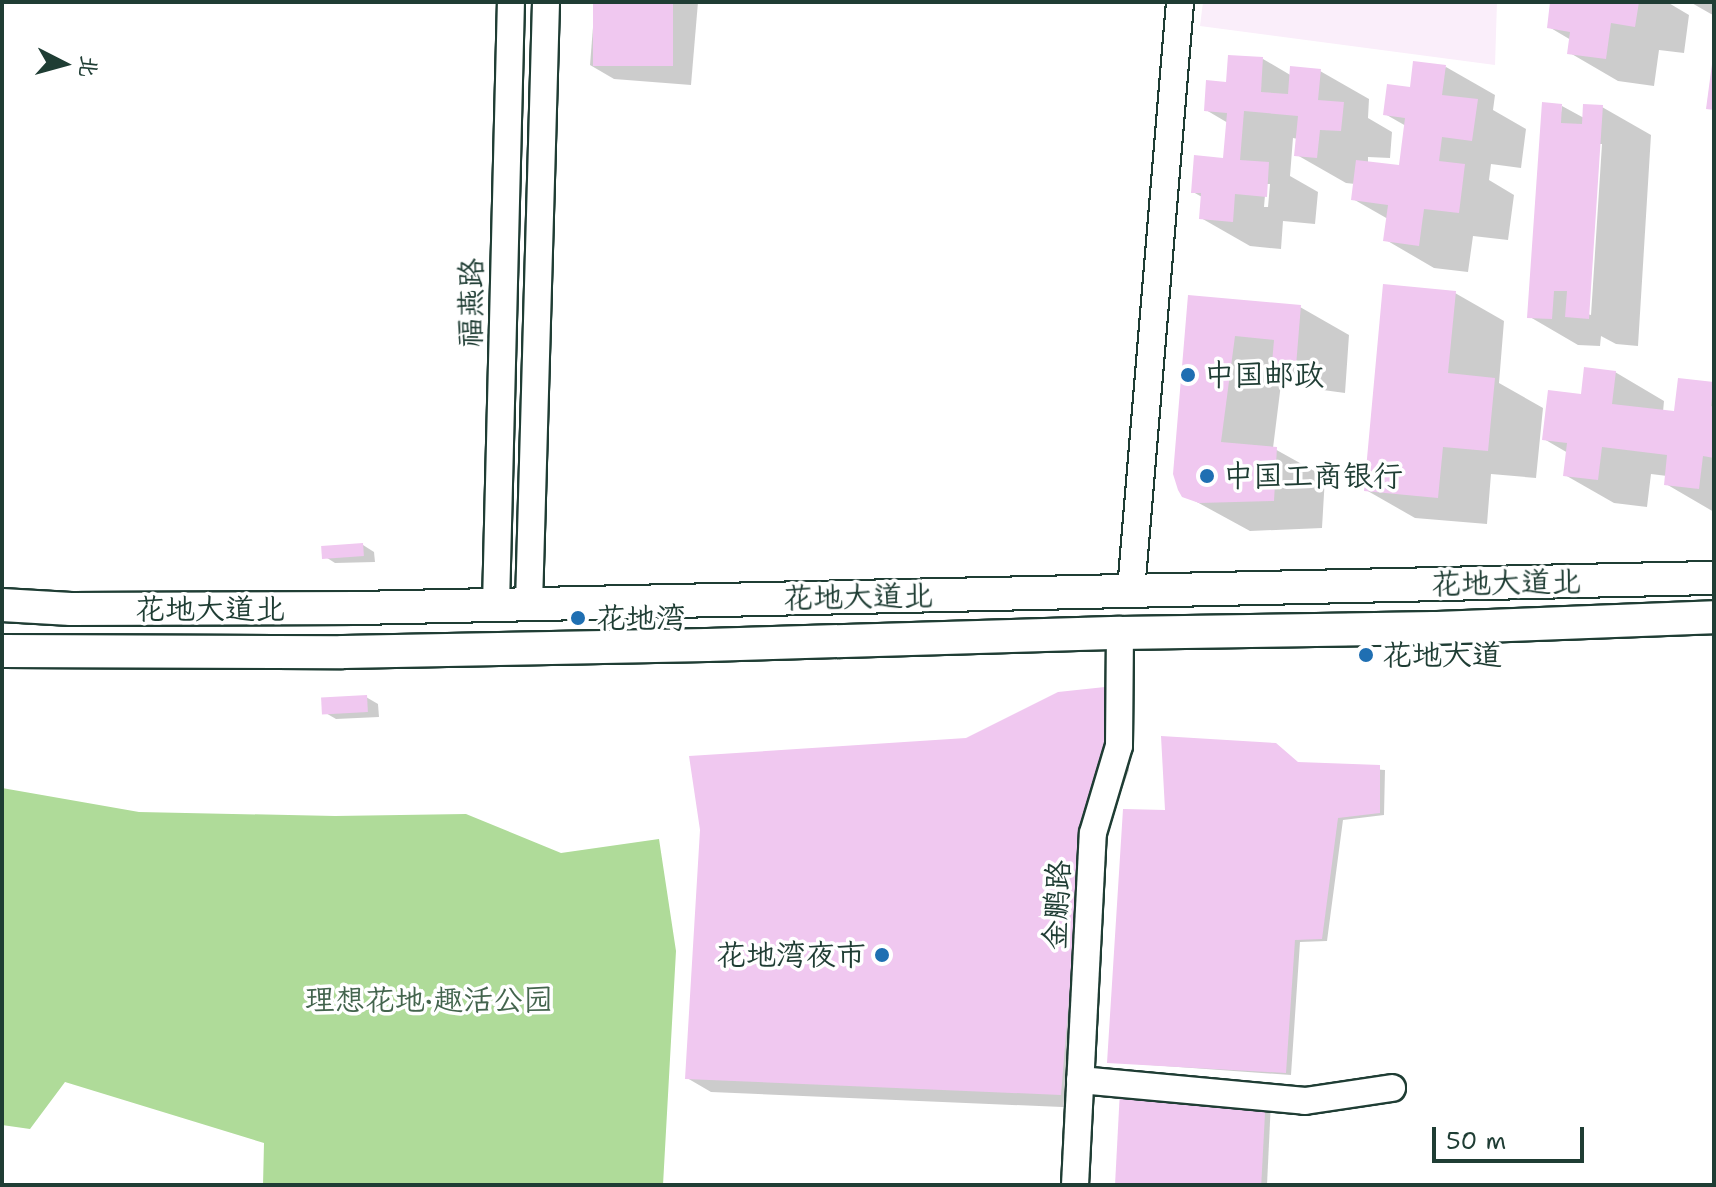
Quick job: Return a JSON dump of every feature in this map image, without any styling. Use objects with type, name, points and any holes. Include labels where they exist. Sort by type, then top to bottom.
[{"type":"main road","name":"花地大道北","points":[[2,605],[193,610],[1714,578]]},
{"type":"main road","name":"花地大道北","points":[[2,651],[343,652],[1434,628],[1714,617]]},
{"type":"street","name":"福燕路","points":[[496,605],[511,2]]},
{"type":"street","points":[[529,604],[546,2]]},
{"type":"street","points":[[1131,591],[1180,2]]},
{"type":"street","name":"金鹏路","points":[[1075,1185],[1093,833],[1119,746],[1120,633]]},
{"type":"street","points":[[1080,1080],[1305,1101],[1392,1088]]},
{"type":"shaded area","points":[[1203,2],[1497,2],[1495,65],[1200,26]]},
{"type":"green space","name":"理想花地·趣活公园","points":[[2,788],[139,812],[335,816],[466,814],[561,853],[659,839],[676,951],[663,1185],[263,1185],[264,1143],[65,1082],[30,1129],[2,1125]]},
{"type":"building","points":[[593,2],[673,2],[673,66],[593,66]]},
{"type":"building","points":[[1550,2],[1639,2],[1635,27],[1611,23],[1606,59],[1567,54],[1570,32],[1547,28]]},
{"type":"building","points":[[1228,55],[1263,57],[1261,92],[1288,94],[1290,66],[1321,69],[1318,100],[1344,102],[1341,131],[1320,130],[1317,158],[1294,156],[1298,116],[1244,111],[1240,160],[1269,162],[1267,197],[1235,194],[1233,222],[1199,219],[1201,193],[1191,193],[1194,155],[1223,158],[1227,113],[1204,111],[1206,80],[1226,82]]},
{"type":"building","points":[[1413,61],[1446,65],[1442,95],[1478,99],[1472,141],[1442,137],[1439,161],[1465,164],[1459,213],[1424,209],[1419,246],[1383,241],[1388,205],[1351,200],[1356,160],[1399,165],[1405,118],[1383,115],[1387,84],[1410,87]]},
{"type":"building","points":[[1714,64],[1714,110],[1706,109]]},
{"type":"building","points":[[1542,102],[1562,104],[1561,123],[1582,124],[1583,104],[1603,105],[1589,319],[1565,317],[1567,291],[1554,291],[1552,319],[1527,318]]},
{"type":"building","points":[[1383,284],[1456,291],[1448,373],[1495,378],[1488,451],[1443,447],[1438,498],[1364,491]]},
{"type":"building","points":[[1188,295],[1301,305],[1296,366],[1272,363],[1274,340],[1235,336],[1221,442],[1277,447],[1274,501],[1199,503],[1182,497],[1178,490],[1173,474]]},
{"type":"building","points":[[1584,367],[1616,371],[1612,404],[1674,411],[1678,378],[1714,382],[1711,406],[1714,407],[1714,458],[1703,456],[1699,489],[1664,485],[1667,455],[1602,447],[1598,480],[1563,476],[1567,443],[1542,440],[1548,390],[1581,394]]},
{"type":"building","points":[[363,543],[364,556],[322,559],[321,546]]},
{"type":"building","name":"花地湾夜市","points":[[1105,687],[1106,755],[1084,816],[1061,1095],[685,1079],[700,830],[689,756],[966,738],[1058,692]]},
{"type":"building","points":[[367,695],[368,712],[322,714],[321,697]]},
{"type":"building","points":[[1161,736],[1276,743],[1298,762],[1380,765],[1380,813],[1338,818],[1322,939],[1295,940],[1286,1073],[1107,1063],[1123,809],[1165,810]]},
{"type":"building","points":[[1120,1090],[1266,1098],[1261,1185],[1115,1185]]},
{"type":"place","name":"中国邮政","points":[[1188,375]]},
{"type":"place","name":"中国工商银行","points":[[1207,476]]},
{"type":"place","name":"花地湾","points":[[578,618]]},
{"type":"place","name":"花地大道","points":[[1366,655]]},
{"type":"place","name":"花地湾夜市","points":[[882,955]]}]
